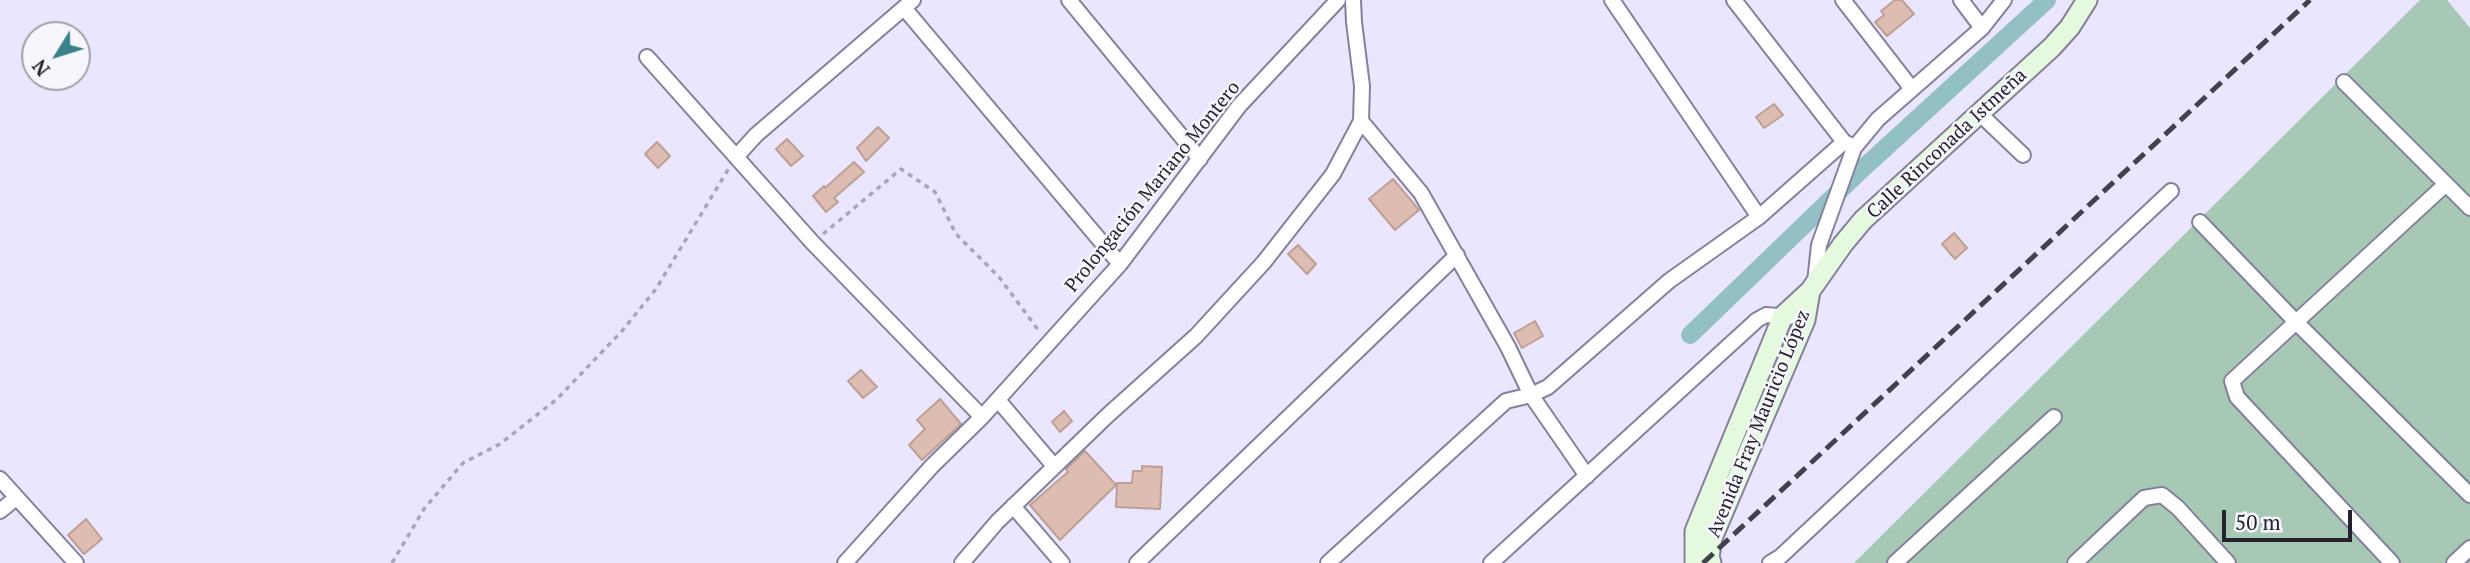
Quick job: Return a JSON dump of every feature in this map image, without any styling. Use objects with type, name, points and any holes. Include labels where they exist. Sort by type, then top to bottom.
[{"type":"street","points":[[1069,0],[1200,159]]},
{"type":"street","name":"Prolongación Mariano Montero","points":[[845,563],[932,466],[998,400],[1120,264],[1239,106],[1338,0]]},
{"type":"street","points":[[962,563],[1013,506],[1054,466],[1196,336],[1264,261],[1333,174],[1361,121],[1362,86],[1353,0]]},
{"type":"street","points":[[1612,0],[1759,218]]},
{"type":"street","points":[[1734,0],[1849,145],[1846,165],[1819,245],[1813,287]]},
{"type":"street","points":[[1843,0],[1912,89]]},
{"type":"street","points":[[1961,0],[1982,28]]},
{"type":"street","points":[[1328,563],[1506,401],[1531,395],[1548,387],[1669,281],[1759,218],[1849,145],[1982,28],[2004,0]]},
{"type":"street","name":"Calle Rinconada Istmeña","points":[[1813,287],[1863,220],[2052,47],[2070,27],[2087,0]]},
{"type":"street","points":[[736,158],[756,135],[908,4],[1120,264]]},
{"type":"street","points":[[647,57],[813,242],[982,417]]},
{"type":"street","points":[[2344,82],[2470,208]]},
{"type":"street","points":[[1980,114],[2023,155]]},
{"type":"street","points":[[1361,121],[1421,193],[1508,347],[1531,395],[1587,477]]},
{"type":"street","points":[[2392,563],[2237,397],[2232,382],[2446,184]]},
{"type":"street","points":[[1770,563],[1790,548],[2171,191]]},
{"type":"street","points":[[2200,222],[2470,495]]},
{"type":"street","points":[[1137,563],[1457,255]]},
{"type":"street","name":"Avenida Fray Mauricio López","points":[[1700,558],[1695,531],[1783,316],[1813,287]]},
{"type":"street","name":"Avenida Fray Mauricio López","points":[[1700,558],[1712,538],[1805,320],[1813,287]]},
{"type":"street","points":[[1491,563],[1757,320],[1766,315],[1805,320]]},
{"type":"street","points":[[998,400],[1054,466]]},
{"type":"street","points":[[1895,563],[2054,416]]},
{"type":"street","points":[[0,479],[76,563]]},
{"type":"street","points":[[2075,563],[2144,498],[2162,495],[2178,508],[2228,563]]},
{"type":"street","points":[[0,511],[16,498]]},
{"type":"street","points":[[1013,506],[1062,563]]},
{"type":"street","points":[[2454,563],[2470,548]]},
{"type":"path","points":[[392,563],[424,509],[463,463],[500,444],[557,399],[622,331],[663,279],[736,158]]},
{"type":"path","points":[[813,242],[901,169],[934,192],[956,234],[999,277],[1049,344]]},
{"type":"green space","points":[[2420,0],[2447,0],[2470,28],[2470,563],[1854,563]]},
{"type":"building","points":[[1895,0],[1902,0],[1914,14],[1887,36],[1875,22],[1884,15],[1881,11]]},
{"type":"building","points":[[1774,104],[1783,115],[1764,128],[1756,117]]},
{"type":"building","points":[[878,127],[889,138],[866,161],[857,148]]},
{"type":"building","points":[[787,139],[803,156],[791,166],[776,149]]},
{"type":"building","points":[[657,142],[670,156],[658,168],[645,154]]},
{"type":"building","points":[[854,162],[864,172],[834,198],[838,202],[826,212],[813,196]]},
{"type":"building","points":[[1393,179],[1419,210],[1395,230],[1369,199]]},
{"type":"building","points":[[1954,233],[1967,248],[1955,259],[1942,244]]},
{"type":"building","points":[[1298,245],[1316,264],[1307,274],[1288,254]]},
{"type":"building","points":[[1535,321],[1543,336],[1522,348],[1514,333]]},
{"type":"building","points":[[861,370],[877,387],[863,398],[848,381]]},
{"type":"building","points":[[940,399],[961,424],[922,460],[909,445],[925,429],[917,420]]},
{"type":"building","points":[[1064,411],[1072,421],[1060,432],[1052,422]]},
{"type":"building","points":[[1085,451],[1116,485],[1060,540],[1030,505],[1068,472],[1066,469]]},
{"type":"building","points":[[1142,466],[1162,467],[1160,509],[1116,507],[1117,483],[1132,483],[1133,471],[1142,471]]},
{"type":"building","points":[[86,519],[102,539],[84,554],[68,535]]},
{"type":"waterway","points":[[1690,335],[1859,172],[2047,0]]},
{"type":"railway","points":[[1703,563],[2310,0]]}]
